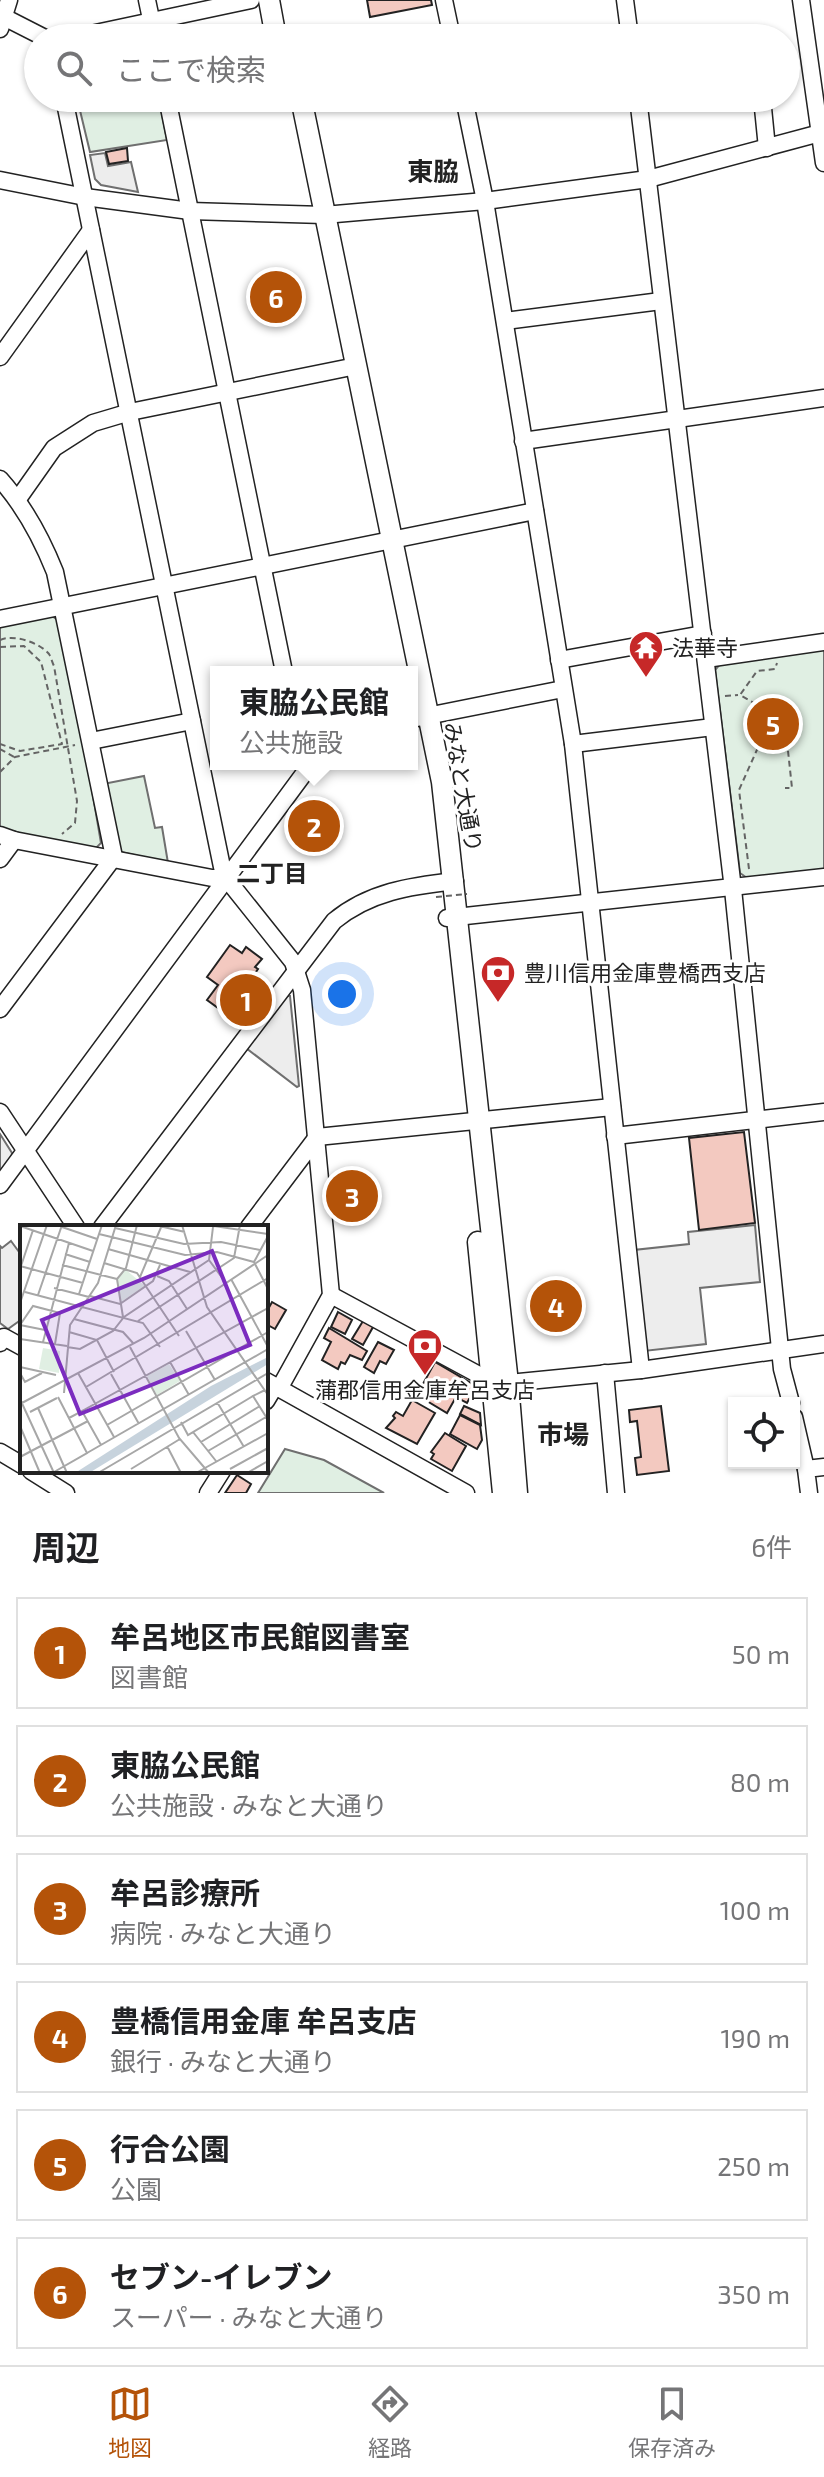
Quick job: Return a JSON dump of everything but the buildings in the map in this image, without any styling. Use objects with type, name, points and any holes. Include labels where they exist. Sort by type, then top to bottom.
[{"type":"main road","points":[[269,0],[273,24]]},
{"type":"main road","points":[[281,0],[286,24]]},
{"type":"main road","name":"みなと大通り","points":[[292,112],[351,367],[387,540],[409,666]]},
{"type":"main road","name":"みなと大通り","points":[[303,112],[318,215]]},
{"type":"main road","name":"みなと大通り","points":[[387,540],[406,666]]},
{"type":"main road","name":"みなと大通り","points":[[418,718],[450,889],[500,1382],[517,1493]]},
{"type":"main road","name":"みなと大通り","points":[[500,1382],[503,1493]]},
{"type":"street","points":[[9,0],[1,20],[24,29]]},
{"type":"street","points":[[147,0],[153,24]]},
{"type":"street","points":[[173,24],[251,0]]},
{"type":"street","points":[[444,0],[449,24]]},
{"type":"street","points":[[625,0],[628,24]]},
{"type":"street","points":[[801,0],[824,163]]},
{"type":"street","points":[[67,112],[226,878],[293,962],[302,990],[331,1295],[272,1389],[466,1493]]},
{"type":"street","points":[[170,112],[283,666]]},
{"type":"street","points":[[467,112],[485,201],[573,744],[641,1370]]},
{"type":"street","points":[[640,112],[733,889],[780,1350],[790,1397]]},
{"type":"street","points":[[763,112],[767,148]]},
{"type":"street","points":[[0,180],[85,197],[190,211],[318,215],[485,201],[648,179],[822,133]]},
{"type":"street","points":[[0,357],[91,230]]},
{"type":"street","points":[[505,321],[661,301]]},
{"type":"street","points":[[18,499],[46,457],[68,436],[93,423],[130,412],[351,367]]},
{"type":"street","points":[[523,441],[824,398]]},
{"type":"street","points":[[0,479],[18,499],[41,536],[55,572],[114,857],[0,1009]]},
{"type":"street","points":[[0,619],[535,511]]},
{"type":"street","points":[[559,660],[703,634]]},
{"type":"street","points":[[706,659],[824,642]]},
{"type":"street","points":[[418,713],[563,689]]},
{"type":"street","points":[[91,741],[192,721]]},
{"type":"street","points":[[573,744],[713,727]]},
{"type":"street","points":[[0,1185],[304,770]]},
{"type":"street","points":[[0,859],[7,837],[212,878],[226,878]]},
{"type":"street","points":[[453,917],[824,877]]},
{"type":"street","points":[[104,1225],[325,932],[349,908],[382,893],[450,889]]},
{"type":"street","points":[[251,1225],[317,1137],[612,1107]]},
{"type":"street","points":[[0,1112],[75,1225]]},
{"type":"street","points":[[615,1136],[824,1112]]},
{"type":"street","points":[[331,1295],[500,1382],[641,1370],[824,1344]]},
{"type":"street","points":[[0,1343],[4,1337],[20,1346]]},
{"type":"street","points":[[605,1373],[616,1493]]},
{"type":"street","points":[[800,1443],[809,1493]]},
{"type":"street","points":[[0,1452],[20,1464]]},
{"type":"street","points":[[806,1469],[824,1467]]},
{"type":"street","points":[[34,1473],[66,1493]]},
{"type":"street","points":[[208,1493],[221,1473]]},
{"type":"path","points":[[0,640],[6,637],[25,640],[49,654],[54,666],[77,801],[75,823],[64,834],[55,834]]},
{"type":"path","points":[[0,647],[24,646],[41,662],[62,744],[20,751],[0,744]]},
{"type":"path","points":[[740,695],[757,671],[775,669],[779,660]]},
{"type":"path","points":[[717,697],[740,695],[766,710],[772,724]]},
{"type":"path","points":[[772,724],[785,723],[792,788],[785,788]]},
{"type":"path","points":[[749,873],[739,790],[772,724]]},
{"type":"path","points":[[0,772],[15,757],[91,741]]},
{"type":"path","points":[[0,749],[15,757]]},
{"type":"green space","points":[[80,112],[162,112],[167,140],[90,152]]},
{"type":"green space","points":[[52,616],[59,621],[82,731],[101,843],[96,848],[26,837],[0,828],[0,627]]},
{"type":"green space","points":[[824,647],[824,871],[750,880],[740,873],[715,670],[721,663]]},
{"type":"green space","points":[[144,776],[155,828],[162,827],[168,863],[117,851],[103,784]]},
{"type":"green space","points":[[285,1449],[324,1460],[384,1493],[258,1493]]},
{"type":"shaded area","points":[[105,153],[108,166],[131,162],[138,192],[101,185],[95,179],[90,155]]},
{"type":"shaded area","points":[[290,996],[297,1087],[246,1048]]},
{"type":"shaded area","points":[[0,1134],[12,1153],[11,1160],[0,1175]]},
{"type":"shaded area","points":[[755,1225],[760,1282],[700,1288],[706,1344],[644,1351],[634,1250],[689,1244],[688,1232]]},
{"type":"shaded area","points":[[11,1241],[20,1253],[20,1320],[8,1329],[0,1323],[0,1246],[2,1248]]},
{"type":"place","name":"セブン-イレブン","points":[[276,297]]},
{"type":"place","name":"法華寺","points":[[646,679]]},
{"type":"place","name":"行合公園","points":[[773,724]]},
{"type":"place","name":"東脇公民館","points":[[314,826]]},
{"type":"place","name":"牟呂地区市民館図書室","points":[[246,1000]]},
{"type":"place","name":"豊川信用金庫豊橋西支店","points":[[498,1004]]},
{"type":"place","name":"牟呂診療所","points":[[352,1196]]},
{"type":"place","name":"豊橋信用金庫 牟呂支店","points":[[556,1306]]},
{"type":"place","name":"蒲郡信用金庫牟呂支店","points":[[425,1377]]},
{"type":"district","name":"東脇","points":[[433,172]]},
{"type":"district","name":"二丁目","points":[[272,874]]},
{"type":"district","name":"市場","points":[[563,1435]]}]
